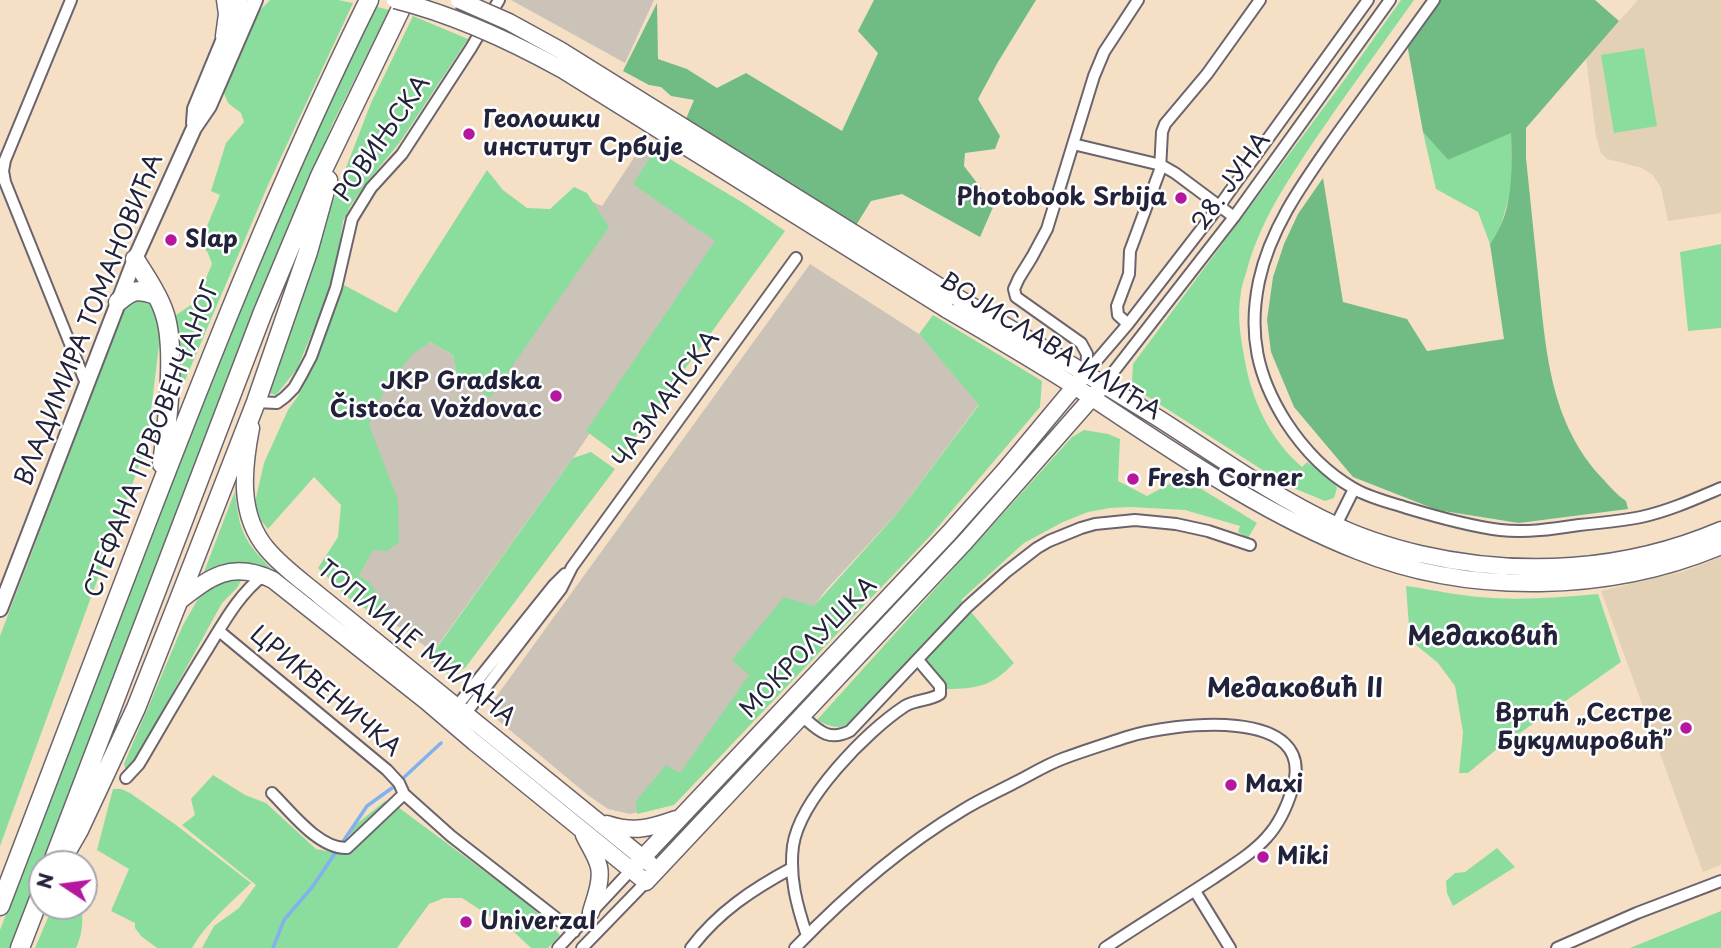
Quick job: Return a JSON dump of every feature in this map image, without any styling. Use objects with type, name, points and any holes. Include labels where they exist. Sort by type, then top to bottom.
[{"type":"highway","name":"СТЕФАНА ПРВОВЕНЧАНОГ","points":[[0,906],[159,489],[254,250],[301,141],[369,0]]},
{"type":"highway","points":[[57,850],[258,324],[320,176],[405,0]]},
{"type":"highway","points":[[67,850],[122,739],[256,402],[308,252],[341,132]]},
{"type":"highway","points":[[135,259],[165,312],[169,331],[166,434],[159,489]]},
{"type":"highway","points":[[118,302],[139,290],[156,295]]},
{"type":"highway","points":[[20,948],[31,920]]},
{"type":"main road","points":[[224,36],[227,14],[225,0]]},
{"type":"main road","name":"ВОЈИСЛАВА ИЛИЋА","points":[[395,0],[477,27],[563,70],[952,304],[1086,373],[1274,492],[1360,553],[1467,579],[1506,583],[1559,582],[1619,575],[1683,559],[1721,546]]},
{"type":"main road","name":"ВОЈИСЛАВА ИЛИЋА","points":[[459,0],[509,22],[560,50],[760,176],[1091,398],[1278,513],[1332,533],[1444,559],[1490,566],[1540,568],[1579,566],[1633,558],[1721,530]]},
{"type":"main road","name":"МОКРОЛУШКА","points":[[637,863],[949,533],[1086,373]]},
{"type":"main road","name":"МОКРОЛУШКА","points":[[651,875],[965,542],[1104,384]]},
{"type":"main road","name":"ТОПЛИЦЕ МИЛАНА","points":[[256,402],[245,472],[247,507],[255,531],[268,550],[315,603],[456,716],[600,822],[651,875]]},
{"type":"main road","name":"ТОПЛИЦЕ МИЛАНА","points":[[178,602],[202,583],[221,573],[237,570],[264,575],[315,603]]},
{"type":"main road","name":"ТОПЛИЦЕ МИЛАНА","points":[[456,716],[582,830],[637,863]]},
{"type":"main road","points":[[600,822],[636,830],[679,818]]},
{"type":"main road","points":[[582,830],[599,868],[599,880],[591,912]]},
{"type":"street","points":[[71,0],[5,160],[3,172],[5,183],[87,386]]},
{"type":"street","name":"ВЛАДИМИРА ТОМАНОВИЋА","points":[[194,128],[195,109],[240,0]]},
{"type":"street","name":"ВЛАДИМИРА ТОМАНОВИЋА","points":[[0,609],[135,259],[255,0]]},
{"type":"street","name":"РОВИЊСКА","points":[[256,402],[278,403],[294,388],[310,357],[337,288],[352,219],[371,188],[402,154],[499,0]]},
{"type":"street","points":[[1086,373],[1087,354],[1081,343],[1016,297],[1014,289],[1046,229],[1104,52],[1138,0]]},
{"type":"street","points":[[1128,324],[1118,315],[1117,306],[1129,274],[1130,251],[1161,165],[1162,132],[1165,124],[1207,74],[1260,0]]},
{"type":"street","name":"28. ЈУНА","points":[[1086,373],[1128,324],[1220,205],[1368,0]]},
{"type":"street","name":"28. ЈУНА","points":[[1104,384],[1234,216],[1390,0]]},
{"type":"street","points":[[1434,0],[1302,185],[1283,218],[1263,265],[1255,308],[1255,346],[1264,382],[1273,400],[1310,454],[1354,489],[1443,519],[1481,527],[1522,531],[1642,517],[1721,488]]},
{"type":"street","points":[[1073,144],[1161,165],[1234,216]]},
{"type":"street","name":"ЧАЗМАНСКА","points":[[456,716],[561,589],[572,567],[796,258]]},
{"type":"street","points":[[1332,533],[1354,489]]},
{"type":"street","name":"МОКРОЛУШКА","points":[[802,716],[825,734],[836,736],[854,728],[946,627],[1006,572],[1037,548],[1080,528],[1127,520],[1145,520],[1208,531],[1250,545]]},
{"type":"street","points":[[219,631],[248,589],[264,575]]},
{"type":"street","name":"ЦРИКВЕНИЧКА","points":[[126,778],[139,764],[219,631],[387,770],[399,783],[404,794],[451,836],[574,932]]},
{"type":"street","points":[[807,936],[796,901],[792,868],[798,829],[828,779],[865,740],[912,702],[940,694],[940,686],[918,660]]},
{"type":"street","points":[[795,948],[858,888],[918,840],[964,809],[1060,760],[1139,734],[1185,726],[1236,725],[1266,732],[1279,740],[1292,752],[1295,777],[1288,803],[1266,838],[1239,861],[1105,948]]},
{"type":"street","name":"ЦРИКВЕНИЧКА","points":[[272,793],[319,838],[341,848],[347,848],[404,794]]},
{"type":"street","name":"МОКРОЛУШКА","points":[[558,948],[637,863]]},
{"type":"street","points":[[691,948],[730,907],[763,883],[792,868]]},
{"type":"street","name":"МОКРОЛУШКА","points":[[582,948],[651,875]]},
{"type":"street","points":[[1557,948],[1637,913],[1721,881]]},
{"type":"street","points":[[1195,891],[1230,948]]},
{"type":"shaded area","points":[[511,0],[654,0],[625,63]]},
{"type":"shaded area","points":[[1638,0],[1721,0],[1721,213],[1668,221],[1661,188],[1653,175],[1642,168],[1607,159],[1601,153],[1596,136],[1586,58]]},
{"type":"shaded area","points":[[643,144],[743,208],[573,458],[433,652],[389,620],[381,602],[359,576],[373,549],[360,415],[415,334],[453,355],[457,375],[470,384],[482,379],[593,202],[602,206]]},
{"type":"shaded area","points":[[810,264],[919,334],[979,404],[901,509],[826,590],[670,805],[630,814],[608,809],[491,714],[493,701]]},
{"type":"shaded area","name":"Вртић „Сестре Букумировић”","points":[[1721,557],[1721,865],[1703,872],[1601,591],[1685,571]]},
{"type":"green space","points":[[270,0],[338,0],[353,3],[268,185],[175,404],[176,315],[191,305],[212,264],[200,243],[220,195],[211,191],[226,143],[244,122],[241,113],[228,103],[221,86],[257,13]]},
{"type":"green space","points":[[874,0],[1036,0],[978,99],[1000,136],[995,149],[965,153],[964,166],[994,205],[980,237],[902,194],[871,201],[855,227],[685,121],[694,100],[671,96],[661,87],[649,85],[623,71],[657,3],[658,59],[687,69],[717,88],[746,73],[842,131],[878,53],[858,31]]},
{"type":"green space","points":[[1401,0],[1414,0],[1324,126],[1284,188],[1260,233],[1241,292],[1240,332],[1255,398],[1274,436],[1292,458],[1302,467],[1307,462],[1334,482],[1337,488],[1334,498],[1325,501],[1286,485],[1142,393],[1132,383],[1133,364]]},
{"type":"green space","points":[[1434,0],[1595,0],[1619,21],[1526,128],[1526,158],[1544,330],[1553,383],[1571,433],[1585,457],[1611,488],[1626,501],[1628,509],[1519,523],[1437,510],[1353,477],[1294,407],[1271,352],[1267,320],[1273,277],[1298,214],[1323,178],[1343,302],[1407,319],[1427,351],[1504,339],[1490,244],[1504,218],[1510,191],[1511,133],[1448,160],[1423,132],[1406,38]]},
{"type":"green space","points":[[374,6],[389,10],[333,123],[269,276],[216,407],[47,850],[30,850],[222,348],[328,102]]},
{"type":"green space","points":[[413,16],[468,39],[400,142],[351,205],[343,221],[335,273],[297,369],[276,395],[269,393],[330,209],[371,103]]},
{"type":"green space","points":[[1644,48],[1657,126],[1614,133],[1601,55]]},
{"type":"green space","points":[[1423,132],[1448,160],[1511,132],[1512,187],[1499,232],[1490,244],[1478,212],[1436,189]]},
{"type":"green space","points":[[655,150],[785,231],[621,457],[586,431],[715,241],[633,184]]},
{"type":"green space","points":[[487,170],[503,190],[527,208],[550,209],[574,187],[587,193],[609,227],[490,398],[457,375],[453,355],[430,342],[413,354],[386,386],[369,425],[398,500],[399,542],[387,551],[373,550],[359,576],[369,582],[388,609],[378,616],[352,601],[318,568],[338,537],[341,505],[314,477],[268,529],[260,519],[255,502],[264,463],[288,410],[310,371],[344,285],[396,313]]},
{"type":"green space","points":[[1721,244],[1721,328],[1688,331],[1680,252]]},
{"type":"green space","points":[[136,296],[153,301],[162,320],[147,444],[0,846],[0,636],[127,302]]},
{"type":"green space","points":[[933,315],[1042,381],[1040,407],[932,534],[674,805],[637,814],[636,801],[666,765],[680,773],[749,675],[732,660],[784,597],[814,606],[901,509],[979,405],[919,334]]},
{"type":"green space","points":[[1084,430],[1120,439],[1118,481],[1147,496],[1182,477],[1257,523],[1248,538],[1238,532],[1240,526],[1185,510],[1131,507],[1088,512],[1063,522],[1024,543],[961,600],[1014,663],[999,677],[976,687],[946,689],[918,654],[881,694],[850,722],[836,727],[817,720],[1072,437]]},
{"type":"green space","points":[[591,452],[615,469],[465,668],[449,675],[428,660],[573,458]]},
{"type":"green space","points":[[235,491],[245,535],[255,551],[273,570],[231,563],[204,572]]},
{"type":"green space","points":[[243,577],[237,588],[222,603],[131,768],[125,768],[124,764],[183,625],[198,599],[213,584]]},
{"type":"green space","points":[[1406,586],[1493,598],[1598,594],[1621,662],[1497,749],[1468,773],[1459,773],[1463,732],[1455,686],[1438,663],[1410,640]]},
{"type":"green space","points":[[213,775],[245,795],[266,803],[316,849],[342,854],[354,826],[385,801],[398,807],[526,902],[560,935],[548,948],[531,948],[513,931],[462,898],[444,898],[429,904],[397,948],[202,948],[214,926],[239,908],[256,885],[182,825],[195,815],[191,799]]},
{"type":"green space","points":[[113,789],[121,789],[176,825],[251,883],[212,922],[192,948],[157,948],[141,936],[135,923],[111,911],[129,869],[97,850]]},
{"type":"green space","points":[[1497,848],[1515,867],[1453,906],[1447,893],[1446,881],[1455,873],[1465,872]]},
{"type":"green space","points":[[28,856],[28,901],[10,948],[0,948],[0,930]]},
{"type":"green space","points":[[1721,911],[1721,948],[1630,948]]},
{"type":"green space","points":[[47,920],[82,920],[76,948],[35,948]]},
{"type":"waterway","points":[[399,782],[441,743]]},
{"type":"waterway","points":[[273,948],[284,920],[313,886],[367,806],[392,788]]},
{"type":"place","name":"Геолошки институт Србије","points":[[469,134]]},
{"type":"place","name":"Photobook Srbija","points":[[1181,198]]},
{"type":"place","name":"Slap","points":[[171,240]]},
{"type":"place","name":"JKP Gradska Čistoća Voždovac","points":[[556,396]]},
{"type":"place","name":"Fresh Corner","points":[[1133,479]]},
{"type":"place","name":"Вртић „Сестре Букумировић”","points":[[1686,728]]},
{"type":"place","name":"Maxi","points":[[1231,785]]},
{"type":"place","name":"Miki","points":[[1263,857]]},
{"type":"place","name":"Univerzal","points":[[466,922]]},
{"type":"district","name":"Медаковић","points":[[1483,638]]},
{"type":"district","name":"Медаковић II","points":[[1295,690]]}]
